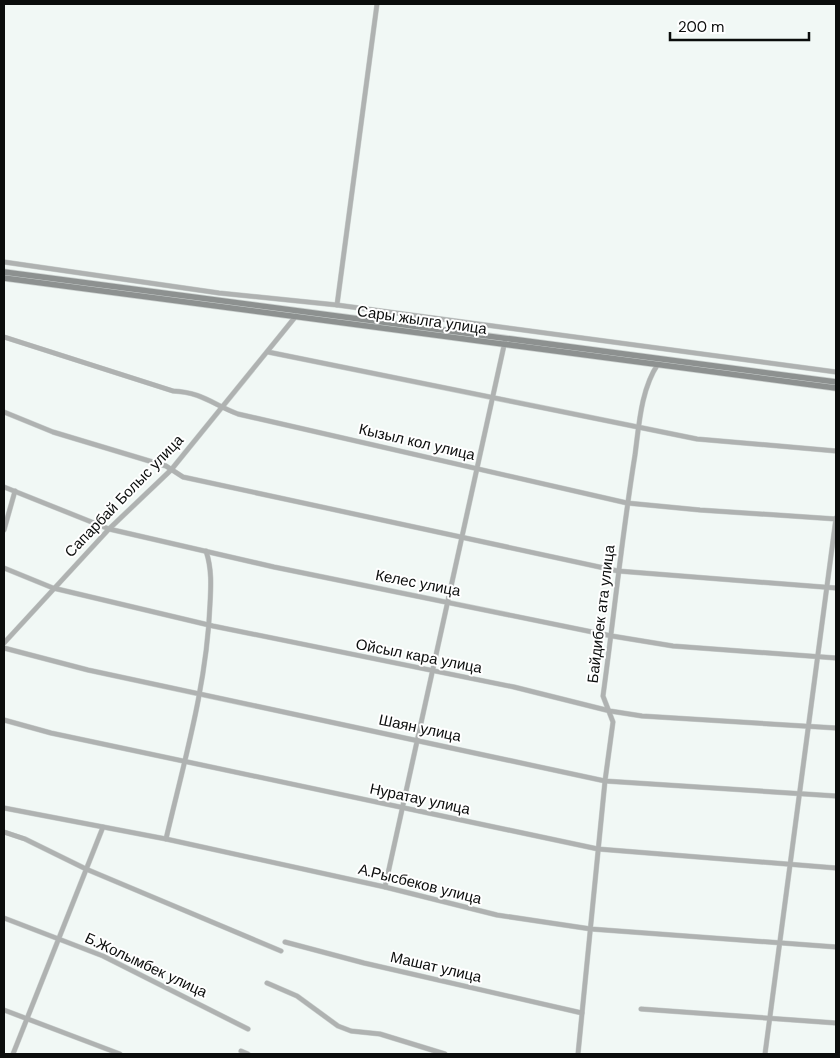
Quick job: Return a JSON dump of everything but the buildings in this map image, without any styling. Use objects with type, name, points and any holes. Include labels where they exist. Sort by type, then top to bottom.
[{"type":"main road","name":"Сары жылга улица","points":[[4,272],[505,340],[658,364],[836,388]]},
{"type":"main road","name":"Сары жылга улица","points":[[4,278],[296,316],[660,357],[836,382]]},
{"type":"street","points":[[337,305],[378,4]]},
{"type":"street","points":[[4,262],[220,293],[337,305],[836,372]]},
{"type":"street","name":"Сапарбай Болыс улица","points":[[4,643],[109,529],[171,470],[296,316]]},
{"type":"street","name":"Кызыл кол улица","points":[[4,338],[174,391],[188,392],[216,402],[222,408],[238,414],[627,503],[836,519]]},
{"type":"street","points":[[385,887],[505,340]]},
{"type":"street","points":[[268,352],[639,429],[697,439],[836,451]]},
{"type":"street","name":"Байдибек ата улица","points":[[578,1054],[605,781],[613,722],[603,696],[612,636],[627,503],[639,429],[651,374],[658,364],[660,357]]},
{"type":"street","points":[[4,412],[53,432],[166,466],[183,477],[461,537],[618,570],[836,588]]},
{"type":"street","name":"Келес улица","points":[[4,487],[109,529],[274,567],[612,636],[673,646],[836,658]]},
{"type":"street","points":[[4,530],[15,491]]},
{"type":"street","points":[[765,1054],[836,519]]},
{"type":"street","points":[[166,839],[199,693],[209,625],[211,573],[206,552]]},
{"type":"street","name":"Ойсыл кара улица","points":[[4,568],[53,588],[209,625],[431,672],[514,687],[610,711],[642,716],[836,728]]},
{"type":"street","name":"Шаян улица","points":[[4,648],[88,670],[605,781],[836,796]]},
{"type":"street","name":"Нуратау улица","points":[[4,720],[51,734],[598,849],[836,868]]},
{"type":"street","name":"А.Рысбеков улица","points":[[4,808],[166,839],[385,887],[497,916],[591,929],[836,947]]},
{"type":"street","points":[[12,1054],[104,827]]},
{"type":"street","points":[[4,832],[25,839],[86,869],[281,951]]},
{"type":"street","name":"Б.Жолымбек улица","points":[[4,918],[126,967],[248,1029]]},
{"type":"street","name":"Машат улица","points":[[285,942],[364,963],[582,1013]]},
{"type":"street","points":[[266,982],[297,996],[344,1028],[380,1034],[445,1054]]},
{"type":"street","points":[[640,1009],[836,1023]]},
{"type":"street","points":[[4,1010],[120,1054]]},
{"type":"street","points":[[241,1051],[248,1054]]}]
